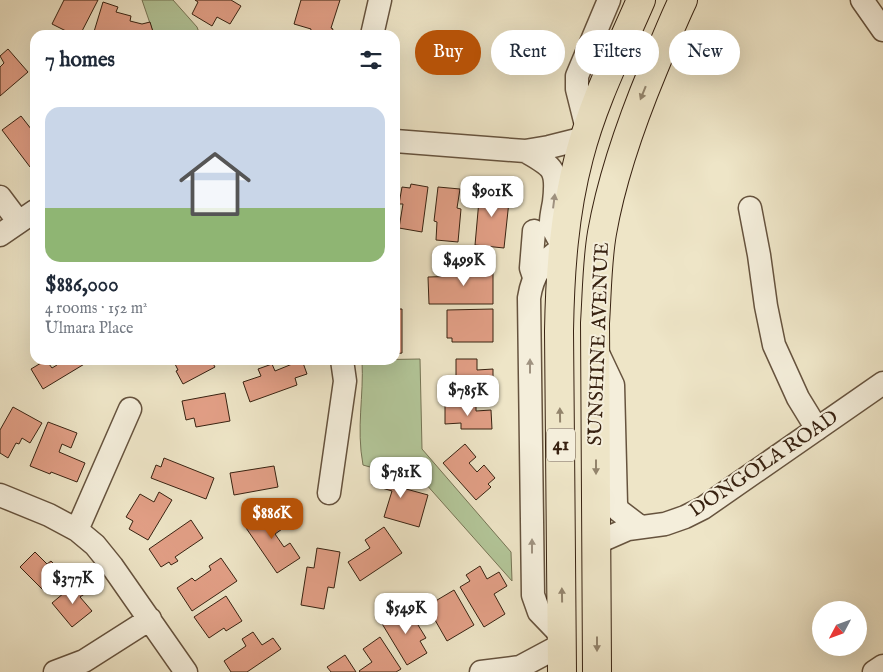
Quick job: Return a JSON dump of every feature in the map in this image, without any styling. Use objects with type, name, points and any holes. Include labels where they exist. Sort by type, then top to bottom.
[{"type":"main road","name":"SUNSHINE AVENUE","points":[[628,30],[641,0]]},
{"type":"main road","points":[[638,30],[661,0]]},
{"type":"main road","name":"SUNSHINE AVENUE","points":[[597,672],[596,336],[597,274],[602,234],[610,193],[621,153],[634,116],[683,0]]},
{"type":"main road","name":"SUNSHINE AVENUE","points":[[562,672],[560,283],[563,247],[575,176],[586,134],[609,75]]},
{"type":"main road","points":[[559,331],[596,336]]},
{"type":"street","points":[[373,30],[380,0]]},
{"type":"street","points":[[400,141],[525,151],[549,148],[586,134],[577,88],[577,76],[609,0]]},
{"type":"street","points":[[862,0],[883,30]]},
{"type":"street","points":[[480,672],[524,669],[563,640],[539,612],[535,604],[532,586],[529,298],[534,276],[543,262],[563,247],[551,222],[556,178],[552,169],[546,163],[525,151]]},
{"type":"street","points":[[0,197],[27,216],[0,235]]},
{"type":"street","points":[[750,208],[774,345],[798,398],[817,429]]},
{"type":"street","points":[[534,231],[531,268],[534,276]]},
{"type":"street","points":[[596,336],[613,385],[616,504],[618,510],[639,526]]},
{"type":"street","points":[[329,492],[345,381],[343,365]]},
{"type":"street","name":"DONGOLA ROAD","points":[[596,543],[628,529],[664,524],[703,508],[883,384]]},
{"type":"street","points":[[77,530],[130,410]]},
{"type":"street","points":[[0,495],[49,515],[77,530],[96,545],[186,672]]},
{"type":"street","points":[[55,672],[84,661],[150,619]]},
{"type":"street","points":[[874,672],[883,666]]},
{"type":"green space","points":[[142,0],[173,0],[198,30],[152,30]]},
{"type":"green space","points":[[400,359],[420,359],[422,449],[511,552],[512,581],[425,483],[363,465],[360,438],[362,365],[400,365]]},
{"type":"building","points":[[64,0],[98,0],[83,30],[64,30],[52,24]]},
{"type":"building","points":[[195,0],[231,0],[241,6],[230,24],[217,17],[212,26],[192,14],[198,2]]},
{"type":"building","points":[[301,0],[340,0],[331,28],[333,30],[311,30],[294,24]]},
{"type":"building","points":[[103,2],[118,7],[116,12],[131,16],[130,21],[142,24],[150,22],[152,30],[95,30]]},
{"type":"building","points":[[8,49],[28,72],[0,96],[0,67],[4,63],[0,56]]},
{"type":"building","points":[[21,116],[30,128],[30,167],[2,130]]},
{"type":"building","points":[[411,184],[428,187],[422,232],[400,228],[403,204],[400,204],[402,187],[410,188]]},
{"type":"building","points":[[438,187],[460,189],[457,208],[461,209],[458,242],[436,240],[437,222],[434,221]]},
{"type":"building","points":[[480,189],[510,192],[504,248],[475,245]]},
{"type":"building","points":[[493,263],[493,304],[429,304],[428,277],[464,276],[464,264]]},
{"type":"building","points":[[400,309],[402,309],[402,353],[400,353]]},
{"type":"building","points":[[493,309],[493,342],[452,342],[452,338],[447,338],[447,310]]},
{"type":"building","points":[[456,359],[477,359],[477,370],[493,369],[493,394],[456,394]]},
{"type":"building","points":[[38,365],[50,365],[52,368],[57,365],[83,365],[43,389],[31,369]]},
{"type":"building","points":[[176,365],[214,365],[215,367],[183,384],[176,371],[178,370]]},
{"type":"building","points":[[269,365],[272,365],[275,371],[290,365],[304,365],[307,374],[295,378],[297,385],[250,402],[243,382],[261,376],[258,369]]},
{"type":"building","points":[[225,393],[230,421],[196,427],[194,418],[186,420],[182,401]]},
{"type":"building","points":[[445,404],[476,404],[476,411],[491,410],[492,429],[461,429],[461,423],[445,424]]},
{"type":"building","points":[[13,407],[42,423],[30,443],[22,438],[19,444],[16,443],[8,458],[0,453],[0,430]]},
{"type":"building","points":[[48,422],[77,433],[71,448],[62,444],[59,452],[85,463],[77,482],[30,466]]},
{"type":"building","points":[[465,444],[476,457],[469,463],[477,472],[484,465],[495,478],[488,484],[491,487],[476,500],[443,463]]},
{"type":"building","points":[[164,458],[214,478],[206,499],[151,478],[156,465],[161,467]]},
{"type":"building","points":[[274,466],[278,487],[234,495],[230,473]]},
{"type":"building","points":[[377,469],[409,479],[406,489],[428,495],[419,527],[384,517],[392,491],[372,485]]},
{"type":"building","points":[[159,492],[172,500],[148,540],[129,529],[133,521],[126,517],[140,494],[154,502]]},
{"type":"building","points":[[271,507],[285,527],[275,534],[284,547],[290,543],[300,558],[277,573],[244,525]]},
{"type":"building","points":[[191,520],[203,538],[175,557],[178,561],[171,565],[169,562],[161,567],[149,549]]},
{"type":"building","points":[[384,527],[402,553],[360,581],[348,562],[370,548],[365,540]]},
{"type":"building","points":[[317,548],[340,552],[334,588],[328,587],[324,609],[301,605],[307,567],[314,568]]},
{"type":"building","points":[[35,552],[47,564],[51,561],[65,575],[46,593],[20,567]]},
{"type":"building","points":[[221,558],[237,581],[192,611],[177,588],[192,578],[195,581],[211,570],[209,566]]},
{"type":"building","points":[[480,566],[487,579],[499,572],[507,586],[494,594],[505,614],[484,627],[460,587],[470,581],[466,575]]},
{"type":"building","points":[[77,582],[86,593],[80,597],[92,611],[72,627],[52,603]]},
{"type":"building","points":[[454,590],[474,625],[447,641],[427,606]]},
{"type":"building","points":[[226,596],[242,621],[226,631],[224,628],[209,638],[194,617]]},
{"type":"building","points":[[407,607],[426,638],[420,641],[427,653],[407,665],[381,622]]},
{"type":"building","points":[[253,632],[262,645],[273,638],[281,649],[247,672],[231,672],[224,661],[246,646],[242,639]]},
{"type":"building","points":[[380,637],[401,669],[396,672],[360,672],[372,662],[363,649]]},
{"type":"building","points":[[345,655],[356,672],[331,672],[327,667]]}]
